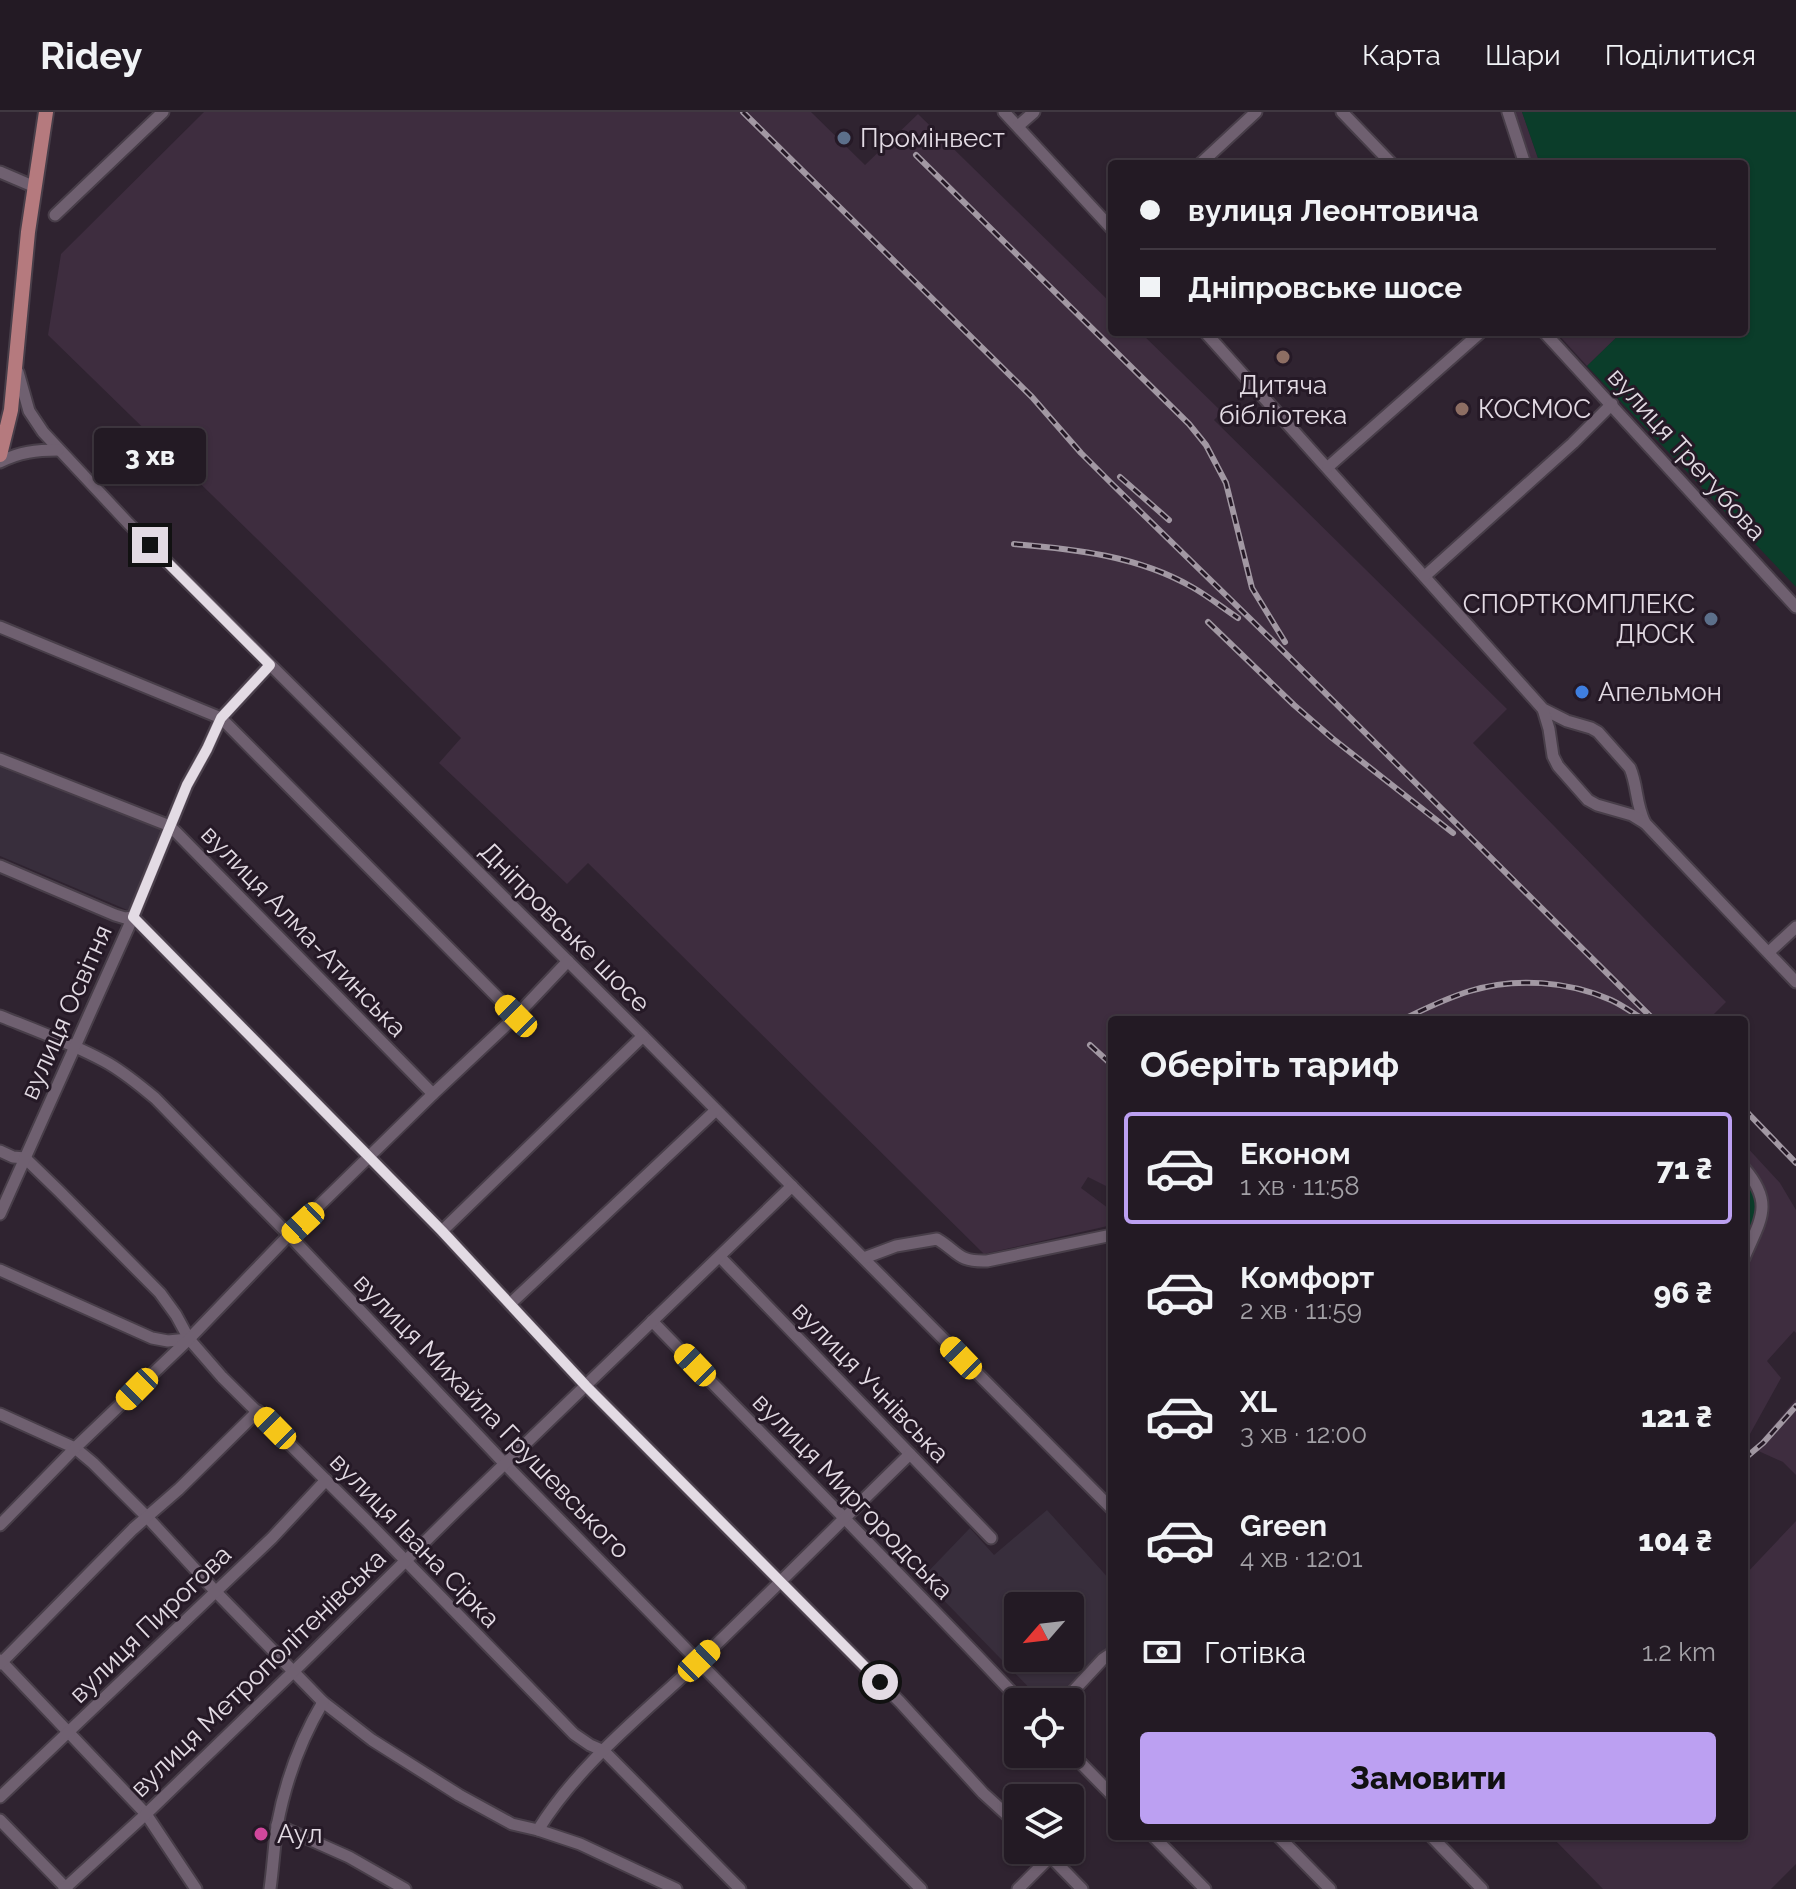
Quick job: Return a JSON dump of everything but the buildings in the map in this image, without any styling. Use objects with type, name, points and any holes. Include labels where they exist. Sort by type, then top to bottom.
[{"type":"main road","points":[[0,455],[5,407],[16,359],[28,232],[46,112]]},
{"type":"street","points":[[55,215],[163,112]]},
{"type":"street","points":[[1004,112],[1108,225]]},
{"type":"street","points":[[1018,126],[1034,112]]},
{"type":"street","points":[[1204,160],[1256,112]]},
{"type":"street","points":[[1342,112],[1388,160]]},
{"type":"street","points":[[1508,112],[1524,160]]},
{"type":"street","points":[[0,172],[35,187]]},
{"type":"street","points":[[1209,336],[1543,709],[1591,728],[1606,741],[1633,774],[1637,808],[1645,823]]},
{"type":"street","points":[[1328,467],[1476,336]]},
{"type":"street","name":"вулиця Трегубова","points":[[1548,336],[1796,607]]},
{"type":"street","name":"Дніпровське шосе","points":[[16,359],[29,411],[58,450],[1108,1505]]},
{"type":"street","points":[[1425,576],[1612,404]]},
{"type":"street","points":[[0,462],[32,451],[58,450]]},
{"type":"street","points":[[0,627],[221,718],[516,1016]]},
{"type":"street","name":"вулиця Освітня","points":[[0,1214],[133,917],[187,785],[221,718],[270,665]]},
{"type":"street","points":[[1543,709],[1553,756],[1588,800],[1632,815],[1645,823],[1796,982]]},
{"type":"street","name":"вулиця Алма-Атинська","points":[[0,759],[170,826],[433,1094]]},
{"type":"street","points":[[0,866],[115,915],[133,917],[442,1231],[586,1386],[900,1702],[1004,1812]]},
{"type":"street","points":[[1769,952],[1796,927]]},
{"type":"street","points":[[0,1525],[568,961]]},
{"type":"street","name":"вулиця Михайла Грушевського","points":[[0,1016],[106,1062],[155,1098],[505,1464],[921,1889]]},
{"type":"street","points":[[442,1231],[643,1036]]},
{"type":"street","points":[[510,1304],[716,1110]]},
{"type":"street","name":"вулиця Івана Сірка","points":[[0,1151],[25,1158],[160,1293],[189,1339],[222,1377],[574,1734],[604,1751],[740,1889]]},
{"type":"street","points":[[1748,1173],[1759,1188],[1763,1206],[1762,1217],[1748,1249]]},
{"type":"street","name":"вулиця Метрополітенівська","points":[[66,1888],[293,1672],[792,1186]]},
{"type":"street","points":[[864,1258],[896,1246],[937,1239],[969,1262],[987,1261],[1108,1236]]},
{"type":"street","name":"вулиця Учнівська","points":[[720,1257],[991,1538]]},
{"type":"street","points":[[0,1270],[152,1338],[168,1341],[189,1339]]},
{"type":"street","name":"вулиця Миргородська","points":[[652,1321],[1008,1688]]},
{"type":"street","points":[[196,1889],[146,1814],[1,1662],[133,1529],[258,1411]]},
{"type":"street","points":[[0,1414],[75,1448],[111,1479],[293,1672],[323,1702],[372,1740],[459,1795],[512,1824],[580,1844],[676,1889]]},
{"type":"street","points":[[538,1830],[551,1810],[604,1751],[910,1454]]},
{"type":"street","name":"вулиця Пирогова","points":[[0,1797],[272,1538],[326,1480]]},
{"type":"street","points":[[1076,1688],[1108,1656]]},
{"type":"street","points":[[270,1889],[277,1825],[289,1780],[306,1734],[323,1702]]},
{"type":"street","points":[[1084,1766],[1108,1791]]},
{"type":"street","points":[[0,1820],[66,1888]]},
{"type":"street","points":[[277,1825],[349,1857],[405,1889]]},
{"type":"street","points":[[1157,1840],[1205,1889]]},
{"type":"street","points":[[1282,1840],[1330,1889]]},
{"type":"street","points":[[1435,1840],[1482,1889]]},
{"type":"street","points":[[1018,1889],[1039,1864]]},
{"type":"street","points":[[1058,1864],[1082,1889]]},
{"type":"shaded area","points":[[204,112],[811,112],[865,165],[918,114],[1108,300],[1108,336],[1144,336],[1222,412],[1214,420],[1507,709],[1473,743],[1726,1002],[1712,1016],[1108,1016],[1108,1187],[1088,1177],[1081,1188],[1108,1208],[1108,1226],[984,1254],[588,863],[567,884],[439,763],[461,738],[48,335],[61,254]]},
{"type":"shaded area","points":[[1510,112],[1522,112],[1539,160],[1527,160]]},
{"type":"shaded area","points":[[1560,336],[1618,336],[1587,366]]},
{"type":"shaded area","points":[[0,763],[164,830],[132,912],[0,856]]},
{"type":"shaded area","points":[[1748,1148],[1780,1183],[1796,1210],[1796,1333],[1794,1331],[1767,1361],[1781,1378],[1748,1438],[1748,1219],[1751,1231],[1754,1189],[1748,1182]]},
{"type":"shaded area","points":[[1796,1399],[1796,1475],[1783,1462],[1754,1449]]},
{"type":"shaded area","points":[[1047,1510],[1108,1578],[1108,1650],[1072,1688],[1029,1688],[1014,1672],[1084,1672],[1084,1592],[1004,1592],[1004,1662],[922,1578],[970,1528],[994,1555]]},
{"type":"shaded area","points":[[1796,1521],[1796,1864],[1771,1889],[1603,1889],[1555,1840],[1748,1840],[1748,1572]]},
{"type":"green space","points":[[1522,112],[1796,112],[1796,587],[1587,366],[1618,336],[1748,336],[1748,160],[1539,160]]},
{"type":"green space","points":[[1748,1184],[1756,1204],[1752,1233],[1748,1219]]},
{"type":"railway","points":[[743,112],[1032,397],[1112,484],[1650,1016]]},
{"type":"railway","points":[[916,155],[1189,424],[1206,445],[1226,483],[1252,588],[1285,642]]},
{"type":"railway","points":[[1120,477],[1169,520]]},
{"type":"railway","points":[[1014,544],[1106,556],[1150,568],[1192,587],[1238,618]]},
{"type":"railway","points":[[1208,622],[1332,738],[1453,833]]},
{"type":"railway","points":[[1410,1016],[1470,991],[1523,983],[1578,989],[1615,1002],[1638,1016]]},
{"type":"railway","points":[[1090,1045],[1108,1061]]},
{"type":"railway","points":[[1748,1113],[1796,1163]]},
{"type":"railway","points":[[1748,1456],[1796,1406]]},
{"type":"place","name":"Промінвест","points":[[844,138]]},
{"type":"place","name":"Дитяча бібліотека","points":[[1283,357]]},
{"type":"place","name":"КОСМОС","points":[[1462,409]]},
{"type":"place","name":"СПОРТКОМПЛЕКС ДЮСК","points":[[1711,619]]},
{"type":"place","name":"Апельмон","points":[[1582,692]]},
{"type":"place","name":"Аул","points":[[261,1834]]},
{"type":"route","points":[[150,545],[270,665],[221,718],[187,785],[133,917],[442,1231],[586,1386],[880,1682]]}]
